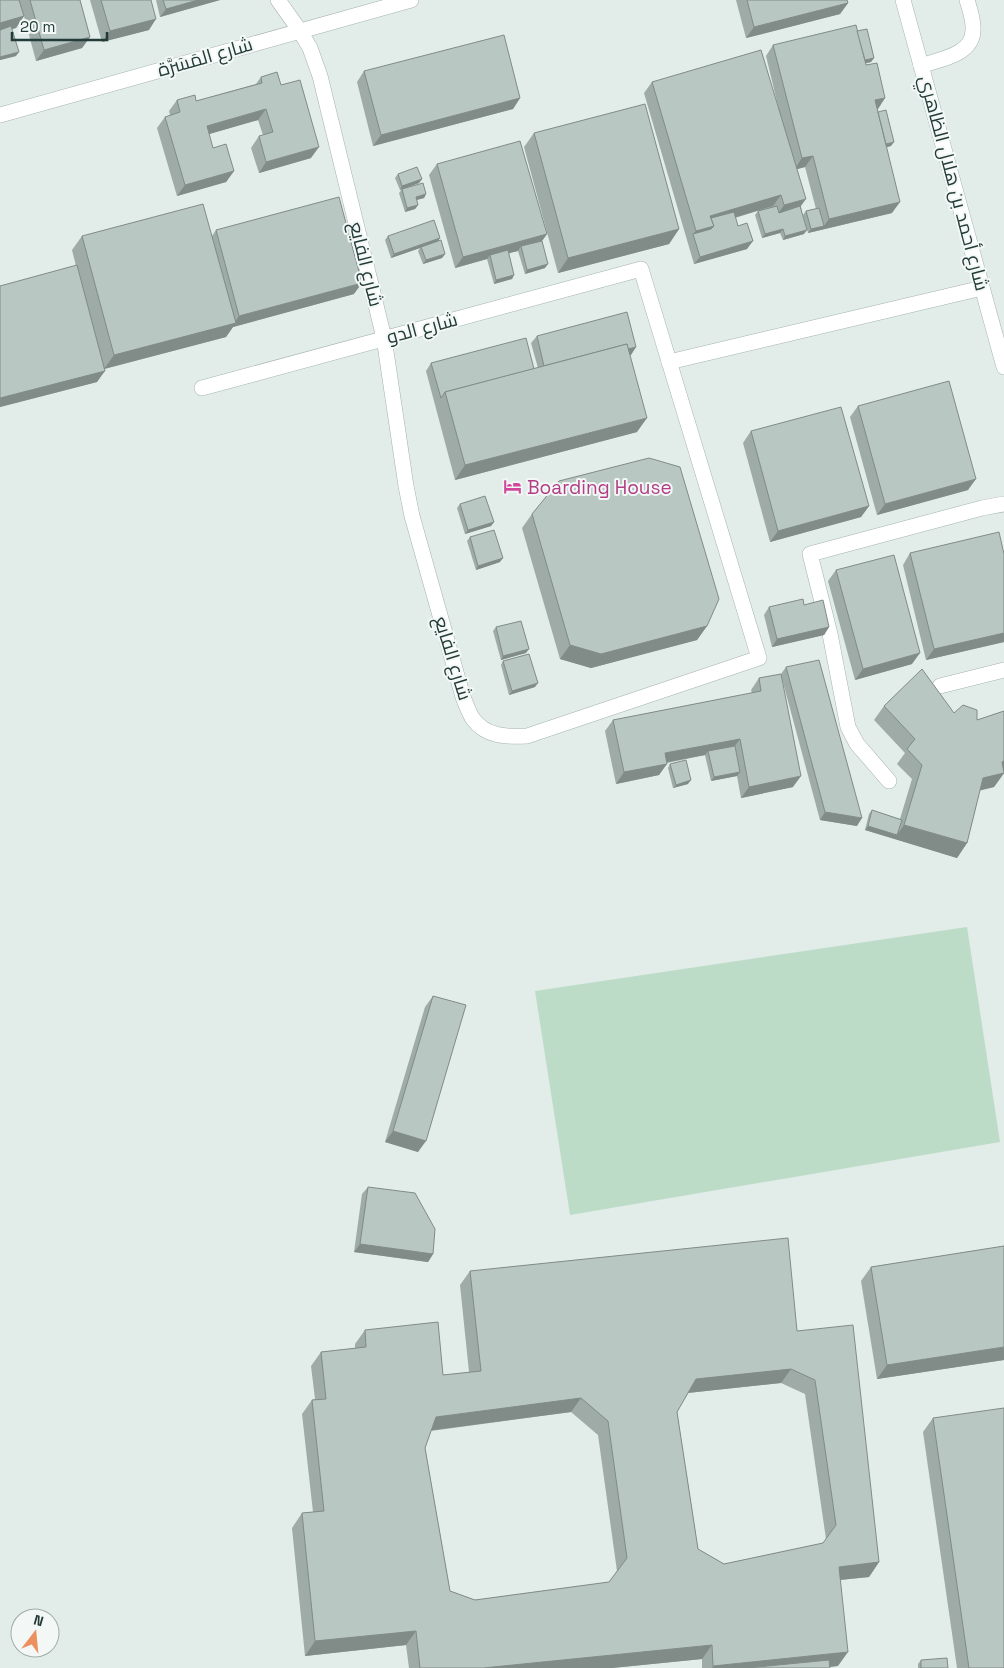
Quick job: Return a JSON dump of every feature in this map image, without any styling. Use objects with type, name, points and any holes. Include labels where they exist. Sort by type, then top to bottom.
[{"type":"street","name":"شارع الفايع","points":[[278,0],[310,48],[320,76],[384,338],[411,508],[463,697],[474,719],[488,732],[506,737],[527,736],[760,658],[641,269]]},
{"type":"street","name":"شارع المَسَرَّة","points":[[0,115],[411,0]]},
{"type":"street","name":"شارع أحمد بن هلال الظاهري","points":[[903,0],[1004,367]]},
{"type":"street","points":[[921,66],[963,51],[968,45],[973,31],[967,0]]},
{"type":"street","name":"شارع الدو","points":[[202,388],[641,269]]},
{"type":"street","points":[[669,362],[982,288]]},
{"type":"street","points":[[889,781],[857,744],[848,727],[830,634],[810,554],[982,508],[1004,504]]},
{"type":"street","points":[[940,686],[1004,670]]},
{"type":"green space","points":[[967,927],[1000,1142],[570,1215],[535,991]]},
{"type":"building","points":[[0,0],[19,0],[24,16],[0,23]]},
{"type":"building","points":[[30,0],[80,0],[90,37],[44,50]]},
{"type":"building","points":[[101,0],[151,0],[156,19],[110,31]]},
{"type":"building","points":[[163,0],[198,0],[166,9]]},
{"type":"building","points":[[747,0],[847,0],[848,3],[754,27]]},
{"type":"building","points":[[856,25],[866,65],[877,63],[885,98],[875,100],[900,202],[829,219],[813,156],[802,158],[773,45]]},
{"type":"building","points":[[11,26],[19,52],[0,57],[0,30]]},
{"type":"building","points":[[867,29],[874,58],[865,60],[857,31]]},
{"type":"building","points":[[504,35],[520,98],[381,135],[364,71]]},
{"type":"building","points":[[761,50],[806,199],[784,205],[781,195],[710,216],[714,226],[696,231],[652,82]]},
{"type":"building","points":[[277,72],[281,85],[300,80],[319,147],[266,162],[259,136],[273,132],[266,109],[207,126],[213,148],[226,144],[234,171],[185,185],[165,117],[180,112],[177,100],[195,95],[196,101],[262,83],[261,77]]},
{"type":"building","points":[[645,104],[679,229],[568,258],[534,133]]},
{"type":"building","points":[[886,110],[894,142],[886,144],[878,112]]},
{"type":"building","points":[[520,141],[547,234],[463,257],[437,164]]},
{"type":"building","points":[[417,167],[422,179],[402,186],[398,174]]},
{"type":"building","points":[[423,183],[426,194],[416,197],[418,205],[407,208],[402,189]]},
{"type":"building","points":[[339,197],[362,283],[239,316],[216,230]]},
{"type":"building","points":[[203,204],[236,323],[114,355],[82,236]]},
{"type":"building","points":[[777,206],[779,213],[800,206],[807,230],[785,236],[783,229],[765,234],[758,211]]},
{"type":"building","points":[[819,208],[824,226],[811,229],[806,211]]},
{"type":"building","points":[[734,212],[738,226],[747,223],[753,241],[700,257],[693,234],[711,229],[714,226],[711,218]]},
{"type":"building","points":[[434,220],[440,238],[394,254],[388,236]]},
{"type":"building","points":[[441,240],[445,254],[426,260],[421,247]]},
{"type":"building","points":[[542,241],[548,264],[527,270],[521,246]]},
{"type":"building","points":[[508,250],[514,275],[496,280],[490,255]]},
{"type":"building","points":[[77,265],[105,371],[0,398],[0,286]]},
{"type":"building","points":[[627,312],[636,347],[628,349],[627,344],[544,366],[537,336]]},
{"type":"building","points":[[526,338],[534,369],[445,392],[441,398],[431,363]]},
{"type":"building","points":[[627,344],[647,418],[465,465],[445,392]]},
{"type":"building","points":[[949,381],[976,479],[885,504],[858,406]]},
{"type":"building","points":[[841,407],[869,506],[778,531],[751,431]]},
{"type":"building","points":[[649,458],[680,467],[719,599],[707,626],[601,654],[570,645],[532,514],[559,481]]},
{"type":"building","points":[[485,496],[494,522],[468,530],[460,504]]},
{"type":"building","points":[[494,530],[503,558],[478,566],[470,537]]},
{"type":"building","points":[[999,532],[1004,554],[1004,633],[934,649],[910,553]]},
{"type":"building","points":[[894,555],[920,653],[863,669],[836,570]]},
{"type":"building","points":[[803,599],[804,605],[823,600],[829,627],[777,639],[769,607]]},
{"type":"building","points":[[521,621],[529,649],[503,656],[496,627]]},
{"type":"building","points":[[529,654],[538,683],[512,691],[503,661]]},
{"type":"building","points":[[819,660],[862,818],[825,812],[786,667]]},
{"type":"building","points":[[922,669],[954,713],[963,705],[977,710],[977,720],[1004,711],[1004,761],[1002,762],[1004,773],[983,778],[967,843],[904,825],[922,765],[907,749],[915,739],[884,706]]},
{"type":"building","points":[[781,674],[801,776],[749,787],[740,739],[665,753],[667,764],[624,772],[613,720],[761,691],[759,678]]},
{"type":"building","points":[[735,746],[740,772],[714,777],[708,751]]},
{"type":"building","points":[[686,760],[691,780],[676,785],[670,764]]},
{"type":"building","points":[[872,810],[902,820],[897,835],[868,826]]},
{"type":"building","points":[[433,996],[466,1005],[426,1141],[393,1131]]},
{"type":"building","points":[[368,1187],[415,1193],[435,1229],[433,1254],[360,1244]]},
{"type":"building","points":[[788,1238],[797,1331],[853,1325],[879,1562],[839,1567],[848,1652],[713,1666],[712,1645],[483,1668],[420,1668],[416,1631],[315,1641],[302,1513],[324,1511],[312,1400],[326,1399],[321,1352],[366,1347],[365,1330],[438,1322],[443,1375],[481,1371],[470,1271]],"holes":[[[791,1369],[815,1380],[836,1525],[823,1543],[724,1564],[698,1549],[677,1412],[696,1379]],[[581,1398],[608,1421],[627,1558],[609,1582],[475,1600],[450,1591],[425,1448],[436,1417]]]},
{"type":"building","points":[[1004,1246],[1004,1347],[887,1365],[871,1267]]},
{"type":"building","points":[[1004,1408],[1004,1668],[969,1668],[933,1418]]},
{"type":"building","points":[[947,1658],[948,1668],[921,1668],[921,1660]]},
{"type":"building","points":[[829,1660],[830,1668],[747,1668]]},
{"type":"place","name":"Boarding House","points":[[513,487]]}]
